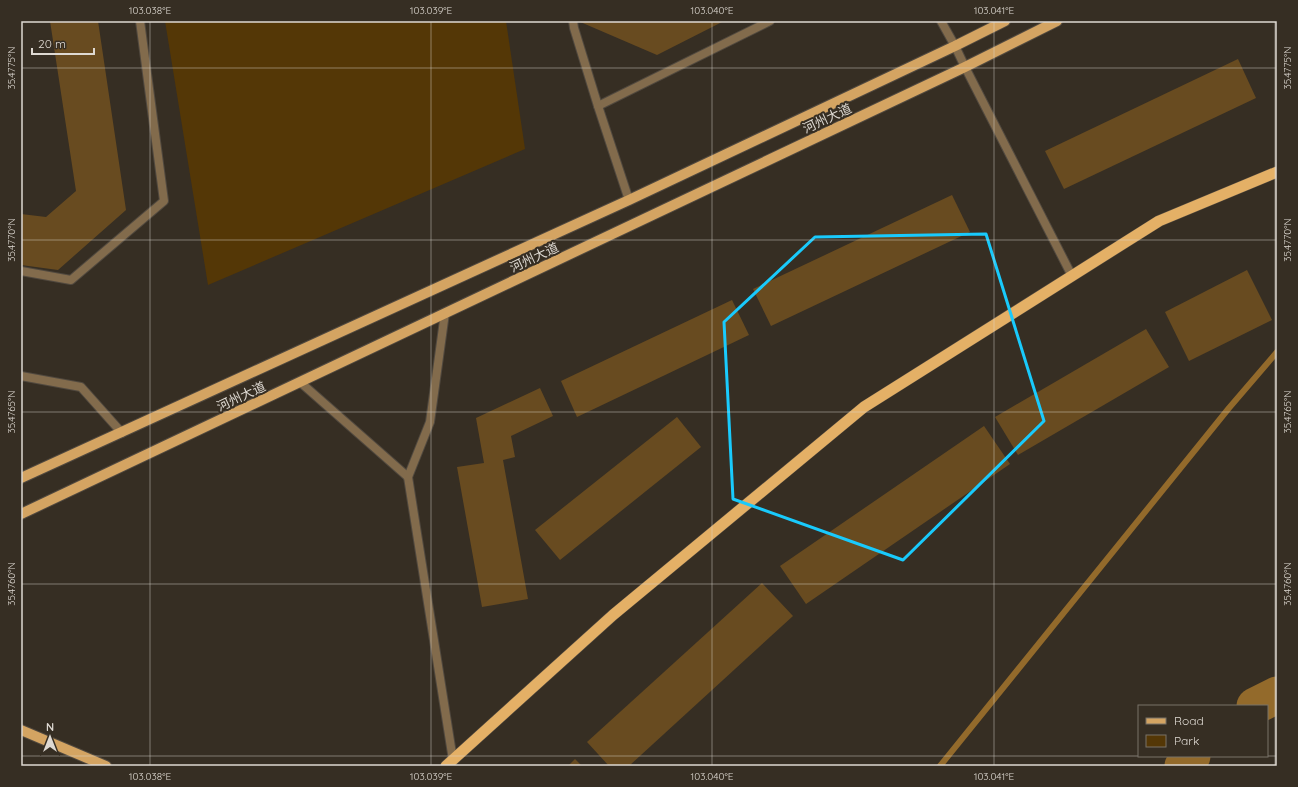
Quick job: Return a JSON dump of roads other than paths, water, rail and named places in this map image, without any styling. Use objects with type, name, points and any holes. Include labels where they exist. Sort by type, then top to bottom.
[{"type":"highway","points":[[450,763],[614,615],[864,407],[1159,221],[1277,172]]},
{"type":"main road","name":"河州大道","points":[[21,478],[629,200],[1005,21]]},
{"type":"main road","name":"河州大道","points":[[21,514],[965,67],[1057,21]]},
{"type":"main road","points":[[21,730],[106,766]]},
{"type":"street","points":[[21,271],[71,280],[164,201],[140,21]]},
{"type":"street","points":[[573,21],[598,106],[629,200]]},
{"type":"street","points":[[598,106],[770,21]]},
{"type":"street","points":[[941,21],[1072,276]]},
{"type":"street","points":[[444,313],[430,422],[408,477],[450,763]]},
{"type":"street","points":[[21,376],[81,387],[122,433]]},
{"type":"street","points":[[300,382],[408,477]]},
{"type":"waterway","points":[[940,766],[1229,408],[1277,352]]},
{"type":"waterway","points":[[1257,705],[1277,695]]},
{"type":"waterway","points":[[1183,766],[1191,757]]}]
